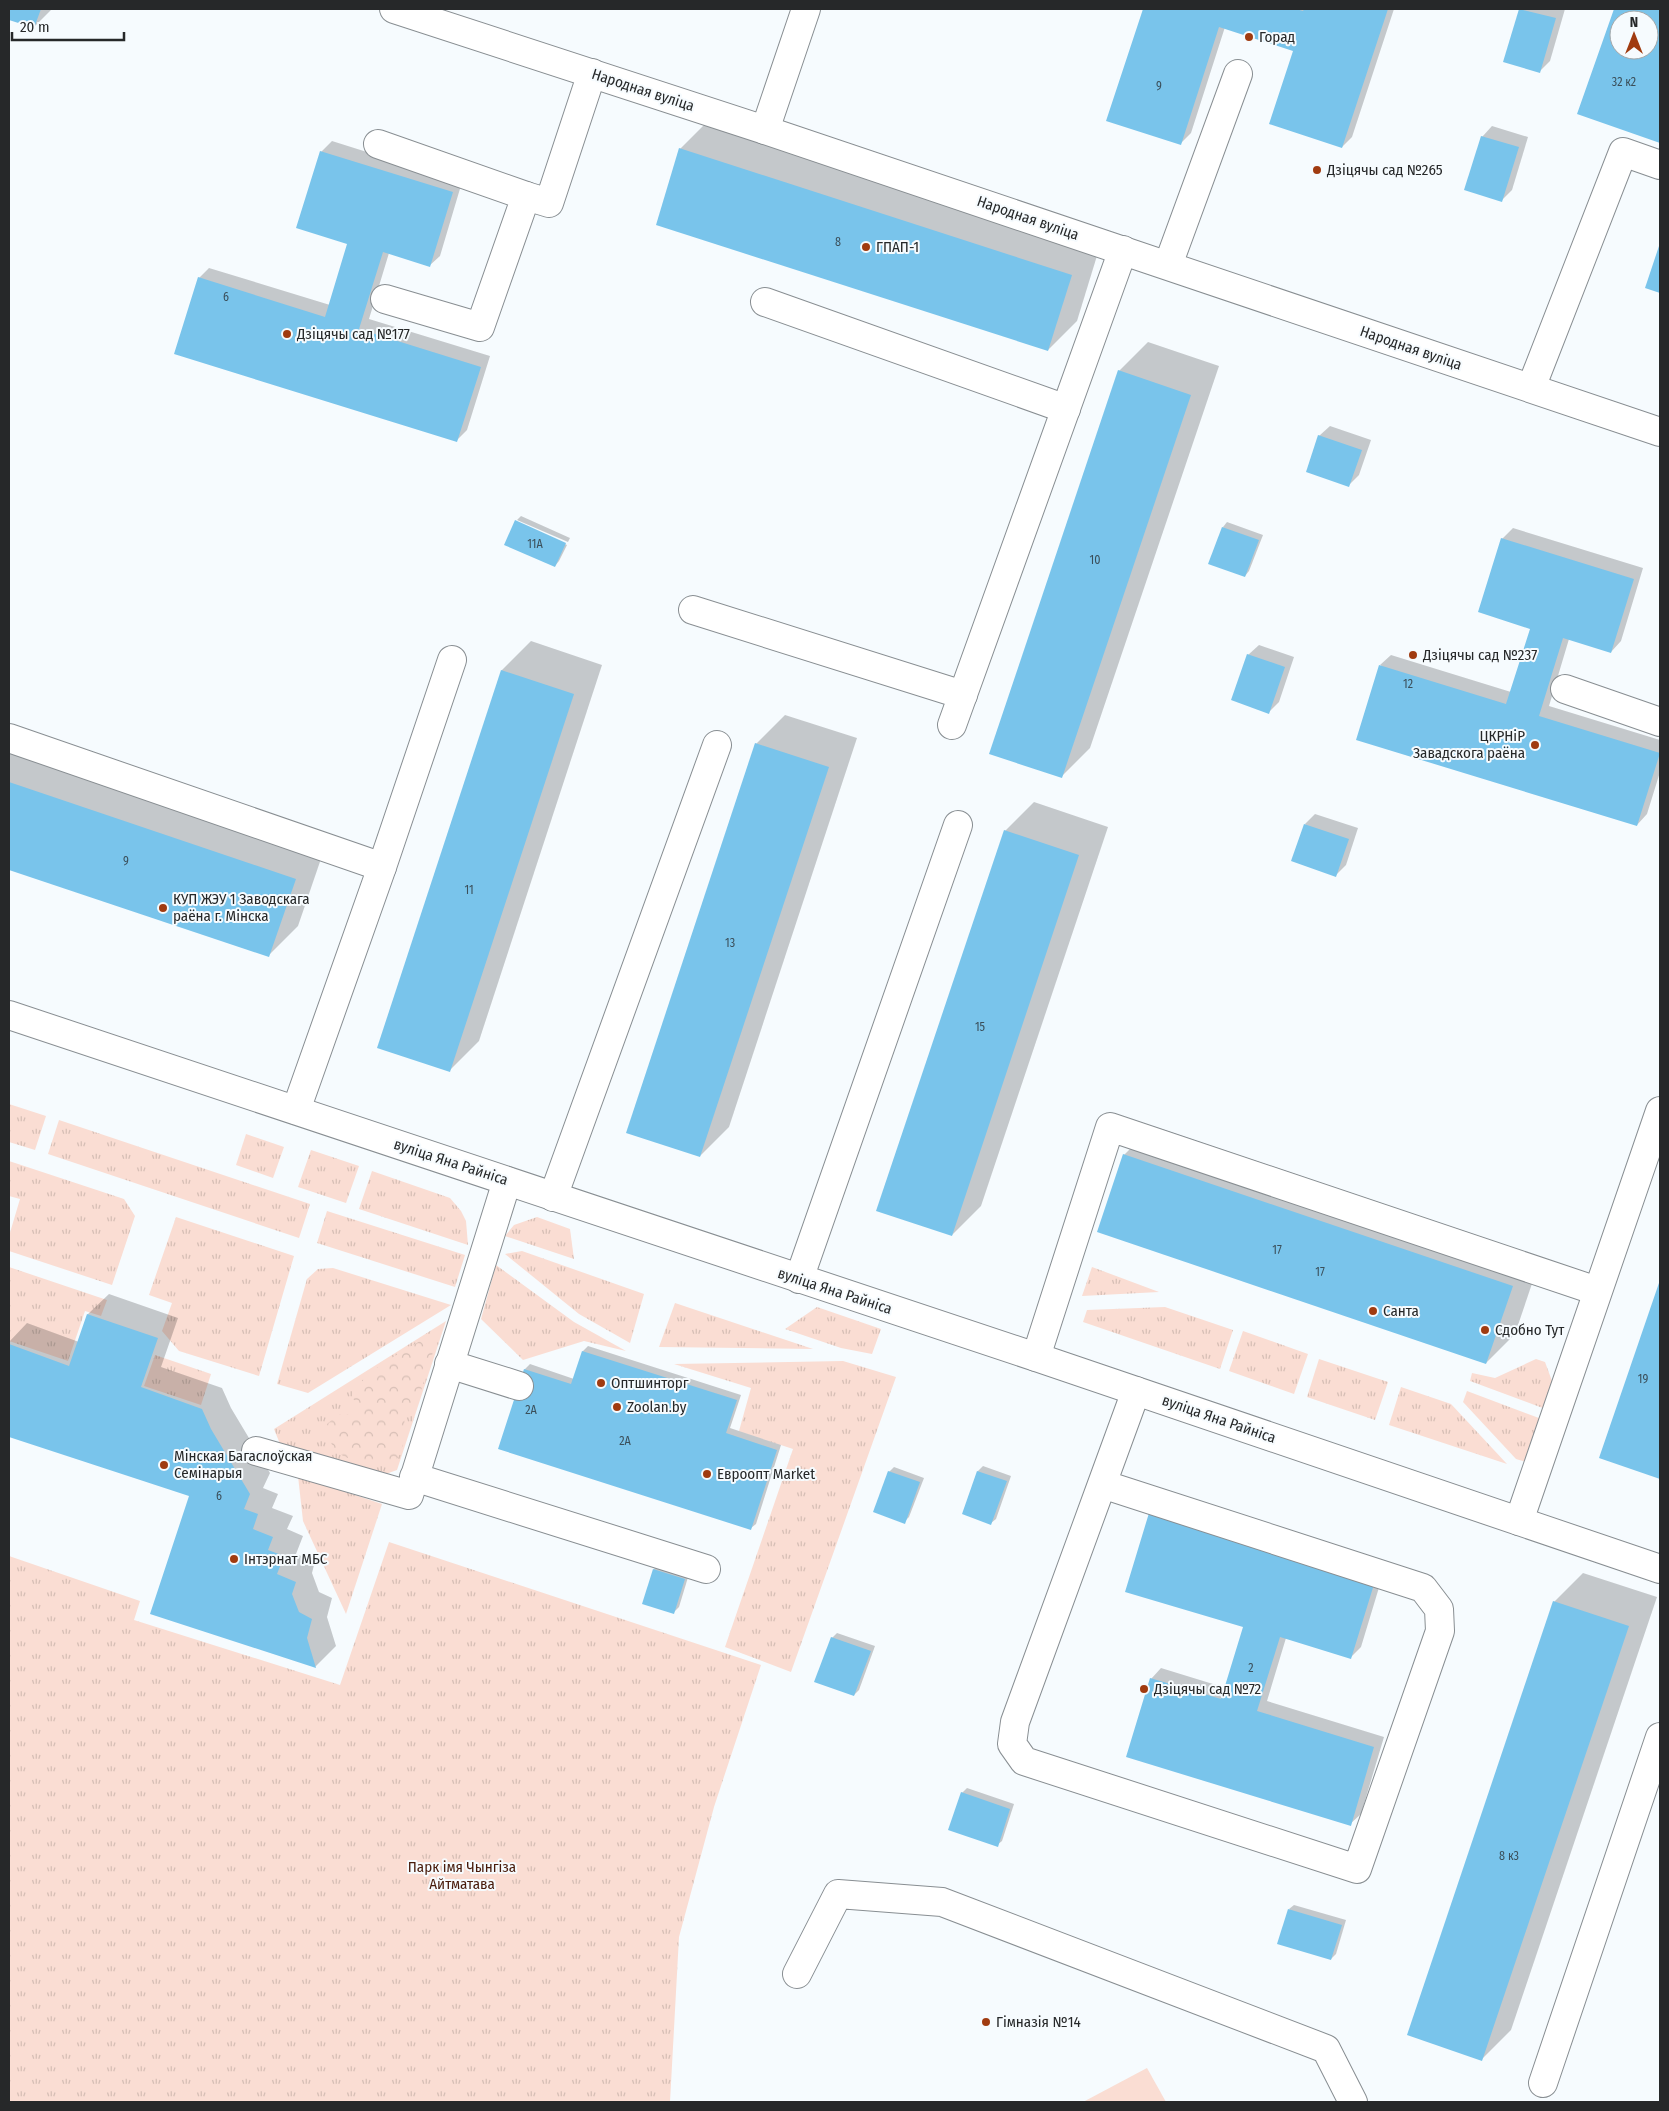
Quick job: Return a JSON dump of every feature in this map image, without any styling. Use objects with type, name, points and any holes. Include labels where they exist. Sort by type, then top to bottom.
[{"type":"street","name":"Народная вуліца","points":[[394,9],[765,130],[1660,432]]},
{"type":"street","points":[[765,130],[806,9]]},
{"type":"street","points":[[378,144],[549,203],[592,74]]},
{"type":"street","points":[[1168,265],[1238,74]]},
{"type":"street","points":[[1531,388],[1623,152],[1660,165]]},
{"type":"street","points":[[385,299],[480,327],[526,196]]},
{"type":"street","points":[[952,725],[1123,250]]},
{"type":"street","points":[[765,302],[1066,409]]},
{"type":"street","points":[[693,610],[963,695]]},
{"type":"street","points":[[296,1110],[382,867],[452,660]]},
{"type":"street","points":[[1566,689],[1660,722]]},
{"type":"street","points":[[9,738],[382,867]]},
{"type":"street","points":[[553,1197],[717,746]]},
{"type":"street","points":[[799,1279],[958,825]]},
{"type":"street","name":"вуліца Яна Райніса","points":[[9,1015],[1036,1357],[1660,1569]]},
{"type":"street","points":[[1519,1521],[1660,1111]]},
{"type":"street","points":[[1036,1357],[1110,1127],[1597,1290]]},
{"type":"street","points":[[256,1450],[409,1495],[507,1181]]},
{"type":"street","points":[[449,1364],[519,1386]]},
{"type":"street","points":[[1102,1484],[1423,1588],[1439,1609],[1440,1631],[1357,1869],[1024,1761],[1012,1744],[1016,1722],[1102,1484],[1136,1391]]},
{"type":"street","points":[[414,1477],[706,1569]]},
{"type":"street","points":[[1543,2082],[1660,1737]]},
{"type":"street","points":[[797,1974],[838,1894],[942,1902],[1326,2049],[1354,2102]]},
{"type":"green space","points":[[9,1104],[46,1116],[35,1150],[9,1142]]},
{"type":"green space","points":[[59,1120],[310,1204],[299,1238],[48,1154]]},
{"type":"green space","points":[[246,1134],[284,1147],[273,1178],[236,1165]]},
{"type":"green space","points":[[311,1150],[359,1166],[346,1203],[298,1187]]},
{"type":"green space","points":[[9,1161],[124,1199],[135,1216],[112,1285],[9,1251],[9,1236],[20,1199],[9,1196]]},
{"type":"green space","points":[[372,1171],[450,1198],[461,1211],[466,1221],[468,1245],[359,1209]]},
{"type":"green space","points":[[327,1211],[465,1255],[455,1287],[317,1243]]},
{"type":"green space","points":[[176,1217],[294,1256],[259,1376],[179,1351],[162,1331],[172,1303],[149,1295]]},
{"type":"green space","points":[[537,1217],[570,1229],[574,1259],[505,1236],[514,1225]]},
{"type":"green space","points":[[522,1251],[644,1294],[630,1343],[579,1314],[505,1254]]},
{"type":"green space","points":[[496,1265],[574,1322],[626,1351],[584,1341],[523,1360],[481,1319]]},
{"type":"green space","points":[[9,1267],[107,1300],[101,1316],[85,1311],[68,1361],[9,1341]]},
{"type":"green space","points":[[1092,1267],[1159,1292],[1082,1296]]},
{"type":"green space","points":[[333,1268],[451,1305],[308,1393],[277,1384],[307,1279],[318,1269]]},
{"type":"green space","points":[[675,1303],[813,1349],[659,1347]]},
{"type":"green space","points":[[817,1307],[881,1329],[872,1354],[841,1348],[785,1329]]},
{"type":"green space","points":[[1165,1307],[1233,1330],[1220,1369],[1083,1322],[1087,1310]]},
{"type":"green space","points":[[446,1321],[397,1470],[383,1475],[280,1444],[274,1429]]},
{"type":"green space","points":[[1243,1331],[1308,1354],[1294,1394],[1229,1371]]},
{"type":"green space","points":[[420,1341],[427,1341],[429,1350],[433,1352],[416,1407],[404,1417],[403,1444],[395,1462],[390,1466],[378,1460],[366,1464],[343,1456],[334,1448],[331,1442],[327,1424],[339,1414],[351,1414],[357,1408],[352,1395],[374,1370]]},
{"type":"green space","points":[[155,1355],[211,1374],[201,1405],[144,1386]]},
{"type":"green space","points":[[1319,1359],[1388,1382],[1375,1420],[1307,1397]]},
{"type":"green space","points":[[1536,1359],[1545,1362],[1552,1381],[1548,1410],[1470,1381],[1472,1373],[1495,1378]]},
{"type":"green space","points":[[843,1361],[896,1377],[791,1672],[725,1647],[793,1449],[739,1431],[751,1388],[674,1364]]},
{"type":"green space","points":[[1401,1387],[1451,1404],[1507,1464],[1389,1425]]},
{"type":"green space","points":[[1467,1391],[1547,1421],[1533,1464],[1516,1459],[1463,1402]]},
{"type":"green space","points":[[298,1476],[382,1504],[346,1614],[303,1521]]},
{"type":"green space","name":"Парк імя Чынгіза Айтматава","points":[[389,1542],[761,1665],[714,1807],[679,1937],[670,2102],[9,2102],[9,1556],[140,1601],[134,1620],[340,1685]]},
{"type":"green space","points":[[1147,2068],[1166,2102],[1083,2102]]},
{"type":"building","points":[[9,9],[41,9],[34,28],[9,20]]},
{"type":"building","points":[[1143,9],[1296,9],[1303,11],[1304,9],[1388,9],[1342,148],[1269,124],[1293,51],[1219,27],[1181,145],[1106,121]]},
{"type":"building","points":[[1519,9],[1556,18],[1540,73],[1503,62]]},
{"type":"building","points":[[1614,9],[1660,9],[1660,143],[1577,114],[1609,23],[1609,60],[1659,60],[1659,10]]},
{"type":"building","points":[[1481,136],[1519,147],[1502,202],[1464,190]]},
{"type":"building","points":[[679,148],[1072,275],[1048,351],[656,225]]},
{"type":"building","points":[[320,151],[453,192],[430,267],[383,252],[359,329],[481,367],[457,442],[174,354],[198,277],[325,317],[347,244],[296,228]]},
{"type":"building","points":[[1660,243],[1660,293],[1645,288]]},
{"type":"building","points":[[1118,370],[1191,395],[1062,778],[989,754]]},
{"type":"building","points":[[1318,435],[1362,450],[1349,487],[1306,472]]},
{"type":"building","points":[[515,520],[566,543],[555,567],[504,545]]},
{"type":"building","points":[[1222,527],[1259,540],[1245,577],[1208,564]]},
{"type":"building","points":[[1501,538],[1634,579],[1611,653],[1563,638],[1539,716],[1660,753],[1637,826],[1356,740],[1379,665],[1506,704],[1530,629],[1478,612]]},
{"type":"building","points":[[1247,654],[1285,667],[1269,714],[1231,700]]},
{"type":"building","points":[[501,670],[574,694],[450,1072],[377,1048]]},
{"type":"building","points":[[755,743],[829,767],[700,1157],[626,1133]]},
{"type":"building","points":[[9,782],[296,879],[269,957],[9,870]]},
{"type":"building","points":[[1304,824],[1349,839],[1336,877],[1291,861]]},
{"type":"building","points":[[1004,830],[1079,855],[952,1236],[876,1211]]},
{"type":"building","points":[[1123,1154],[1513,1286],[1486,1364],[1097,1232]]},
{"type":"building","points":[[1660,1280],[1660,1479],[1599,1458]]},
{"type":"building","name":"Мінская Багаслоўская Семінарыя","points":[[87,1314],[158,1338],[141,1387],[202,1409],[211,1429],[250,1494],[244,1509],[258,1514],[253,1529],[273,1537],[268,1550],[284,1556],[277,1574],[296,1582],[292,1594],[299,1612],[312,1619],[307,1638],[316,1668],[150,1614],[189,1496],[9,1437],[9,1344],[69,1366]]},
{"type":"building","points":[[582,1351],[737,1400],[726,1433],[777,1450],[751,1530],[498,1449],[524,1369],[571,1384]]},
{"type":"building","points":[[888,1471],[920,1482],[905,1524],[873,1512]]},
{"type":"building","points":[[977,1471],[1007,1481],[991,1525],[962,1514]]},
{"type":"building","points":[[1149,1513],[1375,1581],[1351,1659],[1280,1637],[1257,1711],[1374,1747],[1351,1826],[1126,1757],[1150,1678],[1221,1699],[1243,1627],[1125,1592]]},
{"type":"building","points":[[653,1569],[685,1579],[674,1614],[642,1604]]},
{"type":"building","points":[[1553,1601],[1629,1626],[1482,2061],[1407,2035]]},
{"type":"building","points":[[831,1637],[871,1651],[854,1696],[814,1682]]},
{"type":"building","points":[[961,1792],[1010,1809],[998,1847],[948,1830]]},
{"type":"building","points":[[1288,1909],[1342,1925],[1331,1960],[1277,1944]]},
{"type":"place","name":"Горад","points":[[1249,37]]},
{"type":"place","name":"Дзіцячы сад №265","points":[[1317,170]]},
{"type":"place","name":"ГПАП-1","points":[[866,247]]},
{"type":"place","name":"Дзіцячы сад №177","points":[[287,334]]},
{"type":"place","name":"Дзіцячы сад №237","points":[[1413,655]]},
{"type":"place","name":"ЦКРНіР Завадскога раёна","points":[[1535,745]]},
{"type":"place","name":"КУП ЖЭУ 1 Заводскага раёна г. Мінска","points":[[163,908]]},
{"type":"place","name":"Санта","points":[[1373,1311]]},
{"type":"place","name":"Сдобно Тут","points":[[1485,1330]]},
{"type":"place","name":"Оптшинторг","points":[[601,1383]]},
{"type":"place","name":"Zoolan.by","points":[[617,1407]]},
{"type":"place","name":"Мінская Багаслоўская Семінарыя","points":[[164,1465]]},
{"type":"place","name":"Евроопт Market","points":[[707,1474]]},
{"type":"place","name":"Інтэрнат МБС","points":[[234,1559]]},
{"type":"place","name":"Дзіцячы сад №72","points":[[1144,1689]]},
{"type":"place","name":"Гімназія №14","points":[[986,2022]]}]
